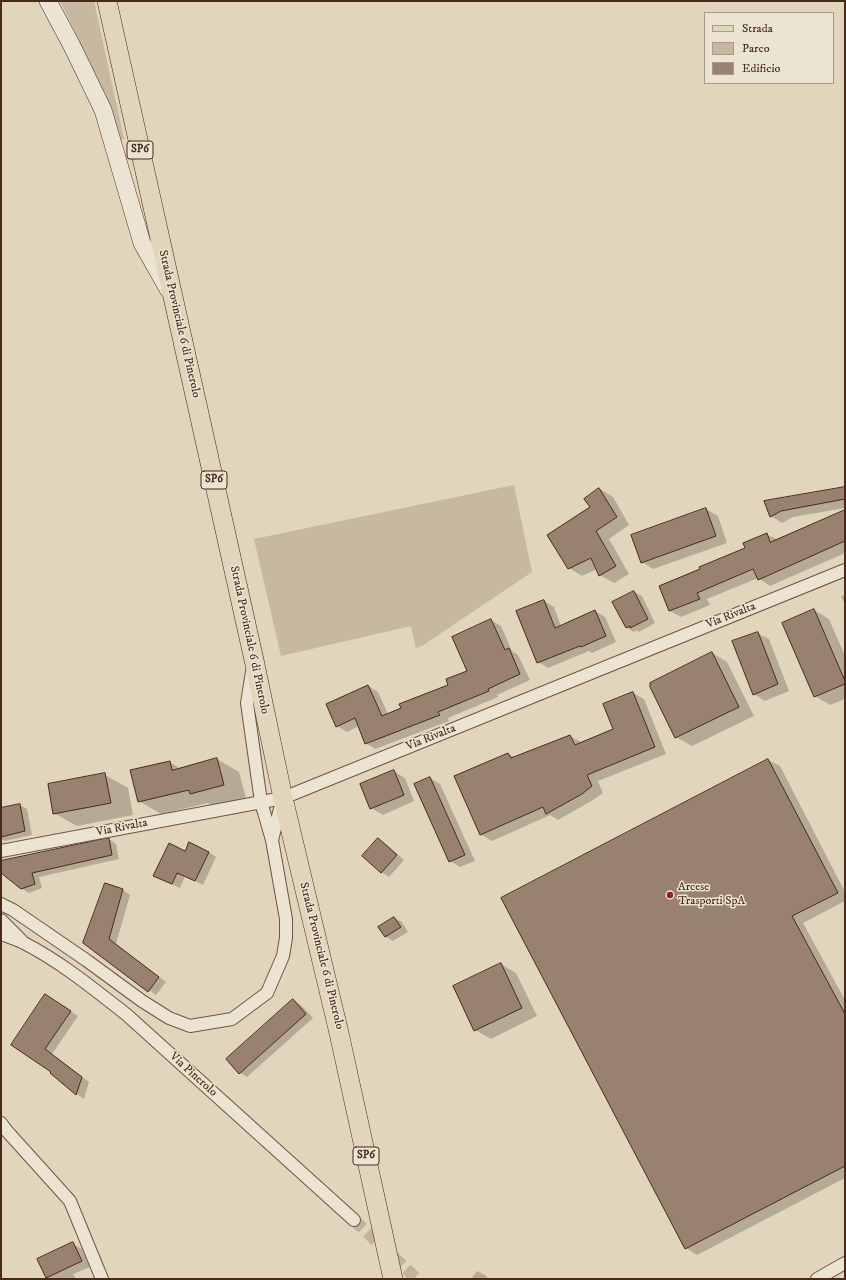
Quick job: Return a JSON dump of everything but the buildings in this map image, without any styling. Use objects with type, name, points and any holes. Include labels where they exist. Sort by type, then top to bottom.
[{"type":"main road","points":[[48,1],[103,110],[142,243],[174,299]]},
{"type":"main road","name":"Strada Provinciale 6 di Pinerolo","points":[[107,1],[254,660],[283,798],[339,1033],[393,1279]]},
{"type":"street","name":"Via Rivalta","points":[[1,851],[283,798],[845,570]]},
{"type":"street","points":[[1,904],[13,910],[86,960],[142,1001],[169,1018],[190,1026],[232,1019],[267,993],[283,956],[286,938],[286,919],[272,840],[261,802],[247,703],[254,660]]},
{"type":"street","points":[[272,840],[283,798]]},
{"type":"street","name":"Via Pinerolo","points":[[1,920],[23,942]]},
{"type":"street","name":"Via Pinerolo","points":[[1,934],[23,942],[53,960],[90,986],[126,1015],[354,1220]]},
{"type":"street","points":[[1,1123],[70,1201],[102,1279]]},
{"type":"street","points":[[817,1279],[845,1263]]},
{"type":"green space","points":[[60,1],[94,1],[124,139],[121,141],[111,107]]},
{"type":"green space","points":[[514,485],[532,572],[422,646],[416,648],[411,626],[281,656],[254,539]]},
{"type":"tunnel","points":[[354,1220],[417,1279]]},
{"type":"place","name":"Arcese Trasporti SpA","points":[[670,895]]}]
